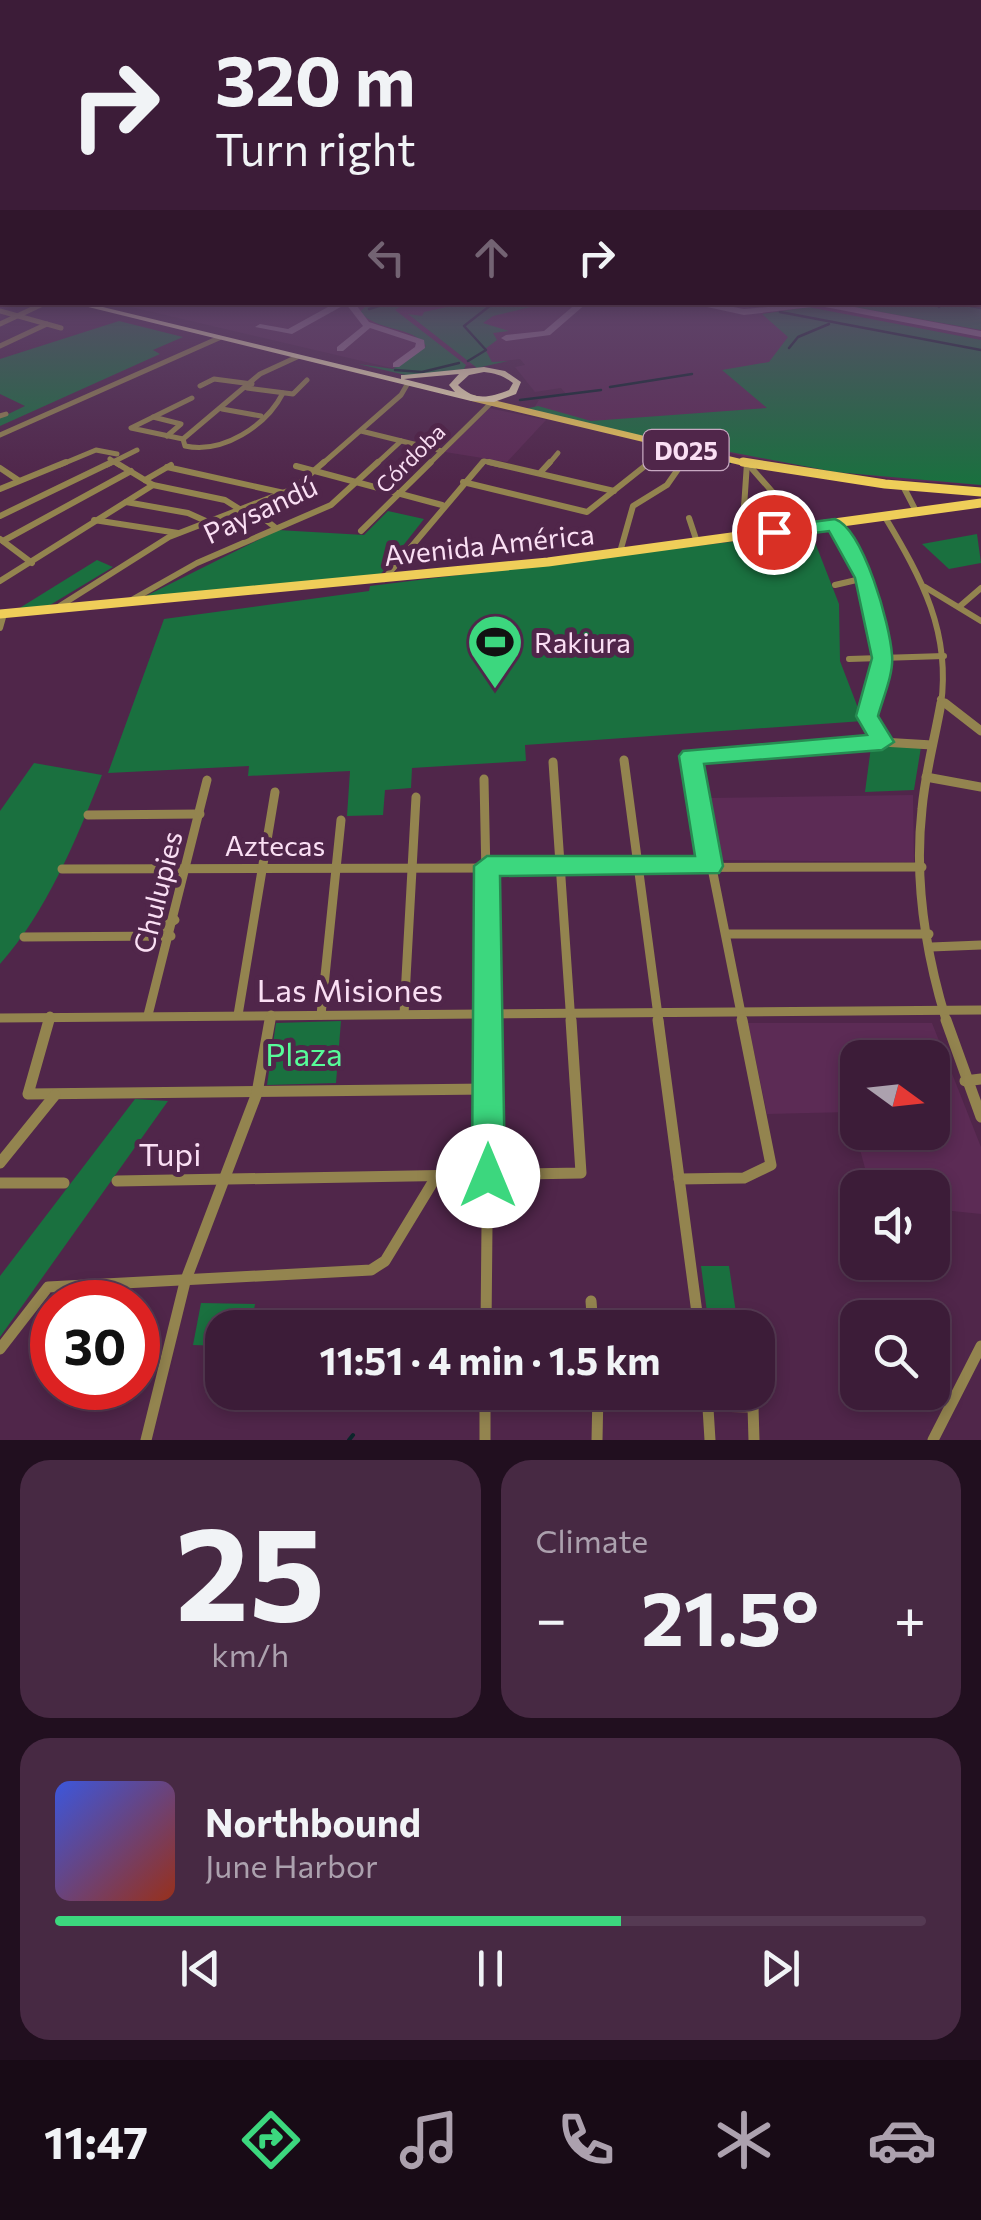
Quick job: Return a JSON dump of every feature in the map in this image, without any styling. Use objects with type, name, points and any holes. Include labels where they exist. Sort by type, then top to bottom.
[{"type":"highway","name":"D025","points":[[261,348],[487,401],[516,389],[515,379],[501,372],[400,376],[280,348]]},
{"type":"highway","points":[[476,371],[454,382],[454,389],[487,401]]},
{"type":"main road","name":"D025","points":[[487,401],[747,463],[903,486],[981,492]]},
{"type":"main road","name":"Avenida América","points":[[2,614],[620,552],[981,503]]},
{"type":"street","points":[[0,436],[196,348]]},
{"type":"street","points":[[192,398],[131,428],[183,439],[262,373],[298,357]]},
{"type":"street","points":[[200,386],[212,379],[293,394],[307,380]]},
{"type":"street","points":[[55,609],[178,533],[284,493],[361,431],[408,383]]},
{"type":"street","points":[[183,439],[187,447],[218,450],[276,409],[283,393]]},
{"type":"street","name":"Córdoba","points":[[360,531],[487,401]]},
{"type":"street","points":[[222,409],[262,416]]},
{"type":"street","points":[[153,417],[181,424],[167,436]]},
{"type":"street","points":[[361,431],[442,450]]},
{"type":"street","name":"Paysandú","points":[[127,603],[188,567],[331,505],[402,441]]},
{"type":"street","points":[[464,482],[586,512],[671,446]]},
{"type":"street","points":[[0,489],[96,450],[121,455]]},
{"type":"street","points":[[0,516],[110,459],[137,450]]},
{"type":"street","points":[[620,552],[632,506],[667,485],[690,450]]},
{"type":"street","points":[[540,473],[558,453]]},
{"type":"street","points":[[110,459],[153,485],[224,500],[276,528]]},
{"type":"street","points":[[384,578],[442,505],[486,461],[614,491]]},
{"type":"street","points":[[747,463],[805,529]]},
{"type":"street","points":[[742,536],[747,463]]},
{"type":"street","points":[[145,480],[169,466],[284,493]]},
{"type":"street","points":[[296,466],[442,505]]},
{"type":"street","points":[[0,468],[18,480]]},
{"type":"street","points":[[32,563],[2,540],[131,471]]},
{"type":"street","points":[[0,581],[153,485]]},
{"type":"street","points":[[903,486],[918,512]]},
{"type":"street","points":[[744,505],[776,498]]},
{"type":"street","points":[[125,502],[188,513],[208,522]]},
{"type":"street","points":[[884,517],[922,585],[944,656],[926,777],[922,866],[941,1011],[981,1117]]},
{"type":"street","points":[[689,518],[697,542]]},
{"type":"street","points":[[94,520],[178,533]]},
{"type":"street","points":[[835,525],[865,578],[882,658],[867,716],[882,742]]},
{"type":"street","points":[[835,585],[865,578]]},
{"type":"street","points":[[922,585],[981,621]]},
{"type":"street","points":[[959,607],[981,588]]},
{"type":"street","points":[[0,628],[2,614]]},
{"type":"street","points":[[849,659],[944,656]]},
{"type":"street","points":[[940,698],[981,731]]},
{"type":"street","points":[[679,1179],[744,1178],[772,1165],[691,756],[882,742],[932,745]]},
{"type":"street","points":[[624,760],[697,1310]]},
{"type":"street","points":[[552,762],[573,1013]]},
{"type":"street","points":[[926,777],[981,787]]},
{"type":"street","points":[[484,779],[489,1014],[486,1310]]},
{"type":"street","name":"Chulupies","points":[[148,1015],[171,936],[207,780]]},
{"type":"street","points":[[238,1015],[274,792]]},
{"type":"street","points":[[404,1014],[416,796]]},
{"type":"street","points":[[88,814],[200,814]]},
{"type":"street","points":[[320,1014],[341,820]]},
{"type":"street","name":"Aztecas","points":[[62,869],[922,866]]},
{"type":"street","points":[[149,936],[175,920]]},
{"type":"street","points":[[726,934],[928,934]]},
{"type":"street","points":[[24,938],[171,936]]},
{"type":"street","points":[[930,947],[981,945]]},
{"type":"street","name":"Las Misiones","points":[[0,1018],[981,1010]]},
{"type":"street","name":"Tupi","points":[[117,1181],[488,1176],[582,1170],[573,1013]]},
{"type":"street","points":[[146,1440],[185,1282],[257,1093],[271,1015]]},
{"type":"street","points":[[50,1016],[26,1092],[55,1095],[489,1089]]},
{"type":"street","points":[[965,1081],[981,1079]]},
{"type":"street","points":[[0,1163],[55,1095]]},
{"type":"street","points":[[0,1349],[48,1287],[372,1270],[385,1260],[436,1177]]},
{"type":"street","points":[[0,1183],[64,1183]]},
{"type":"street","points":[[591,1301],[592,1310]]},
{"type":"street","points":[[933,1440],[979,1355]]},
{"type":"street","points":[[484,1440],[485,1410]]},
{"type":"street","points":[[597,1440],[598,1410]]},
{"type":"street","points":[[708,1410],[710,1440]]},
{"type":"street","points":[[753,1410],[754,1440]]},
{"type":"shaded area","points":[[307,348],[981,348],[981,485],[899,480],[747,457],[534,408],[539,400],[567,395],[561,388],[535,392],[515,367],[525,365],[520,359],[426,371],[396,369]]},
{"type":"shaded area","points":[[489,408],[546,420],[507,462],[445,452]]},
{"type":"shaded area","points":[[913,795],[914,862],[718,860],[707,798]]},
{"type":"shaded area","points":[[748,1023],[932,1023],[939,1040],[840,1040],[840,1112],[767,1114]]},
{"type":"shaded area","points":[[950,1069],[981,1147],[981,1214],[950,1211],[950,1170],[865,1170],[860,1150],[950,1150]]},
{"type":"green space","points":[[34,348],[157,348],[153,350],[160,354],[0,426],[0,418],[25,406],[0,394],[0,359]]},
{"type":"green space","points":[[423,348],[444,348],[466,365],[464,369],[410,376],[358,364],[393,369]]},
{"type":"green space","points":[[452,348],[486,348],[492,362],[508,361],[477,368]]},
{"type":"green space","points":[[779,348],[981,348],[981,485],[835,472],[683,443],[680,446],[525,409],[538,406],[591,421],[767,408],[722,370],[769,362]]},
{"type":"green space","points":[[388,511],[424,519],[380,575],[144,597],[278,530],[364,535]]},
{"type":"green space","name":"Rakiura","points":[[811,532],[839,604],[840,661],[863,721],[525,745],[526,761],[412,768],[411,788],[385,790],[383,815],[347,816],[350,771],[248,776],[249,766],[108,773],[164,619],[369,591],[370,586]]},
{"type":"green space","points":[[977,534],[981,563],[949,569],[922,544]]},
{"type":"green space","points":[[97,560],[113,567],[50,605],[18,609]]},
{"type":"green space","points":[[871,747],[921,747],[914,790],[865,792]]},
{"type":"green space","points":[[34,763],[102,775],[46,898],[0,964],[0,811]]},
{"type":"green space","name":"Plaza","points":[[341,1021],[336,1083],[267,1085],[276,1023]]},
{"type":"green space","points":[[135,1099],[168,1101],[41,1280],[30,1280],[30,1295],[0,1337],[0,1276]]},
{"type":"green space","points":[[701,1266],[729,1266],[736,1310],[707,1310]]},
{"type":"green space","points":[[201,1303],[255,1304],[254,1310],[205,1310],[205,1345],[193,1345]]},
{"type":"waterway","points":[[468,361],[484,348]]},
{"type":"waterway","points":[[971,348],[981,350]]},
{"type":"waterway","points":[[395,370],[422,372],[459,363]]},
{"type":"waterway","points":[[610,387],[692,374]]},
{"type":"waterway","points":[[520,400],[601,390]]},
{"type":"waterway","points":[[692,455],[730,463]]},
{"type":"waterway","points":[[349,1440],[353,1435]]},
{"type":"taxiway","points":[[396,365],[420,348]]},
{"type":"place","name":"Rakiura","points":[[495,691]]},
{"type":"route","points":[[488,1176],[487,866],[710,866],[691,756],[882,742],[870,728],[867,716],[882,658],[865,578],[835,525],[774,532]]}]
